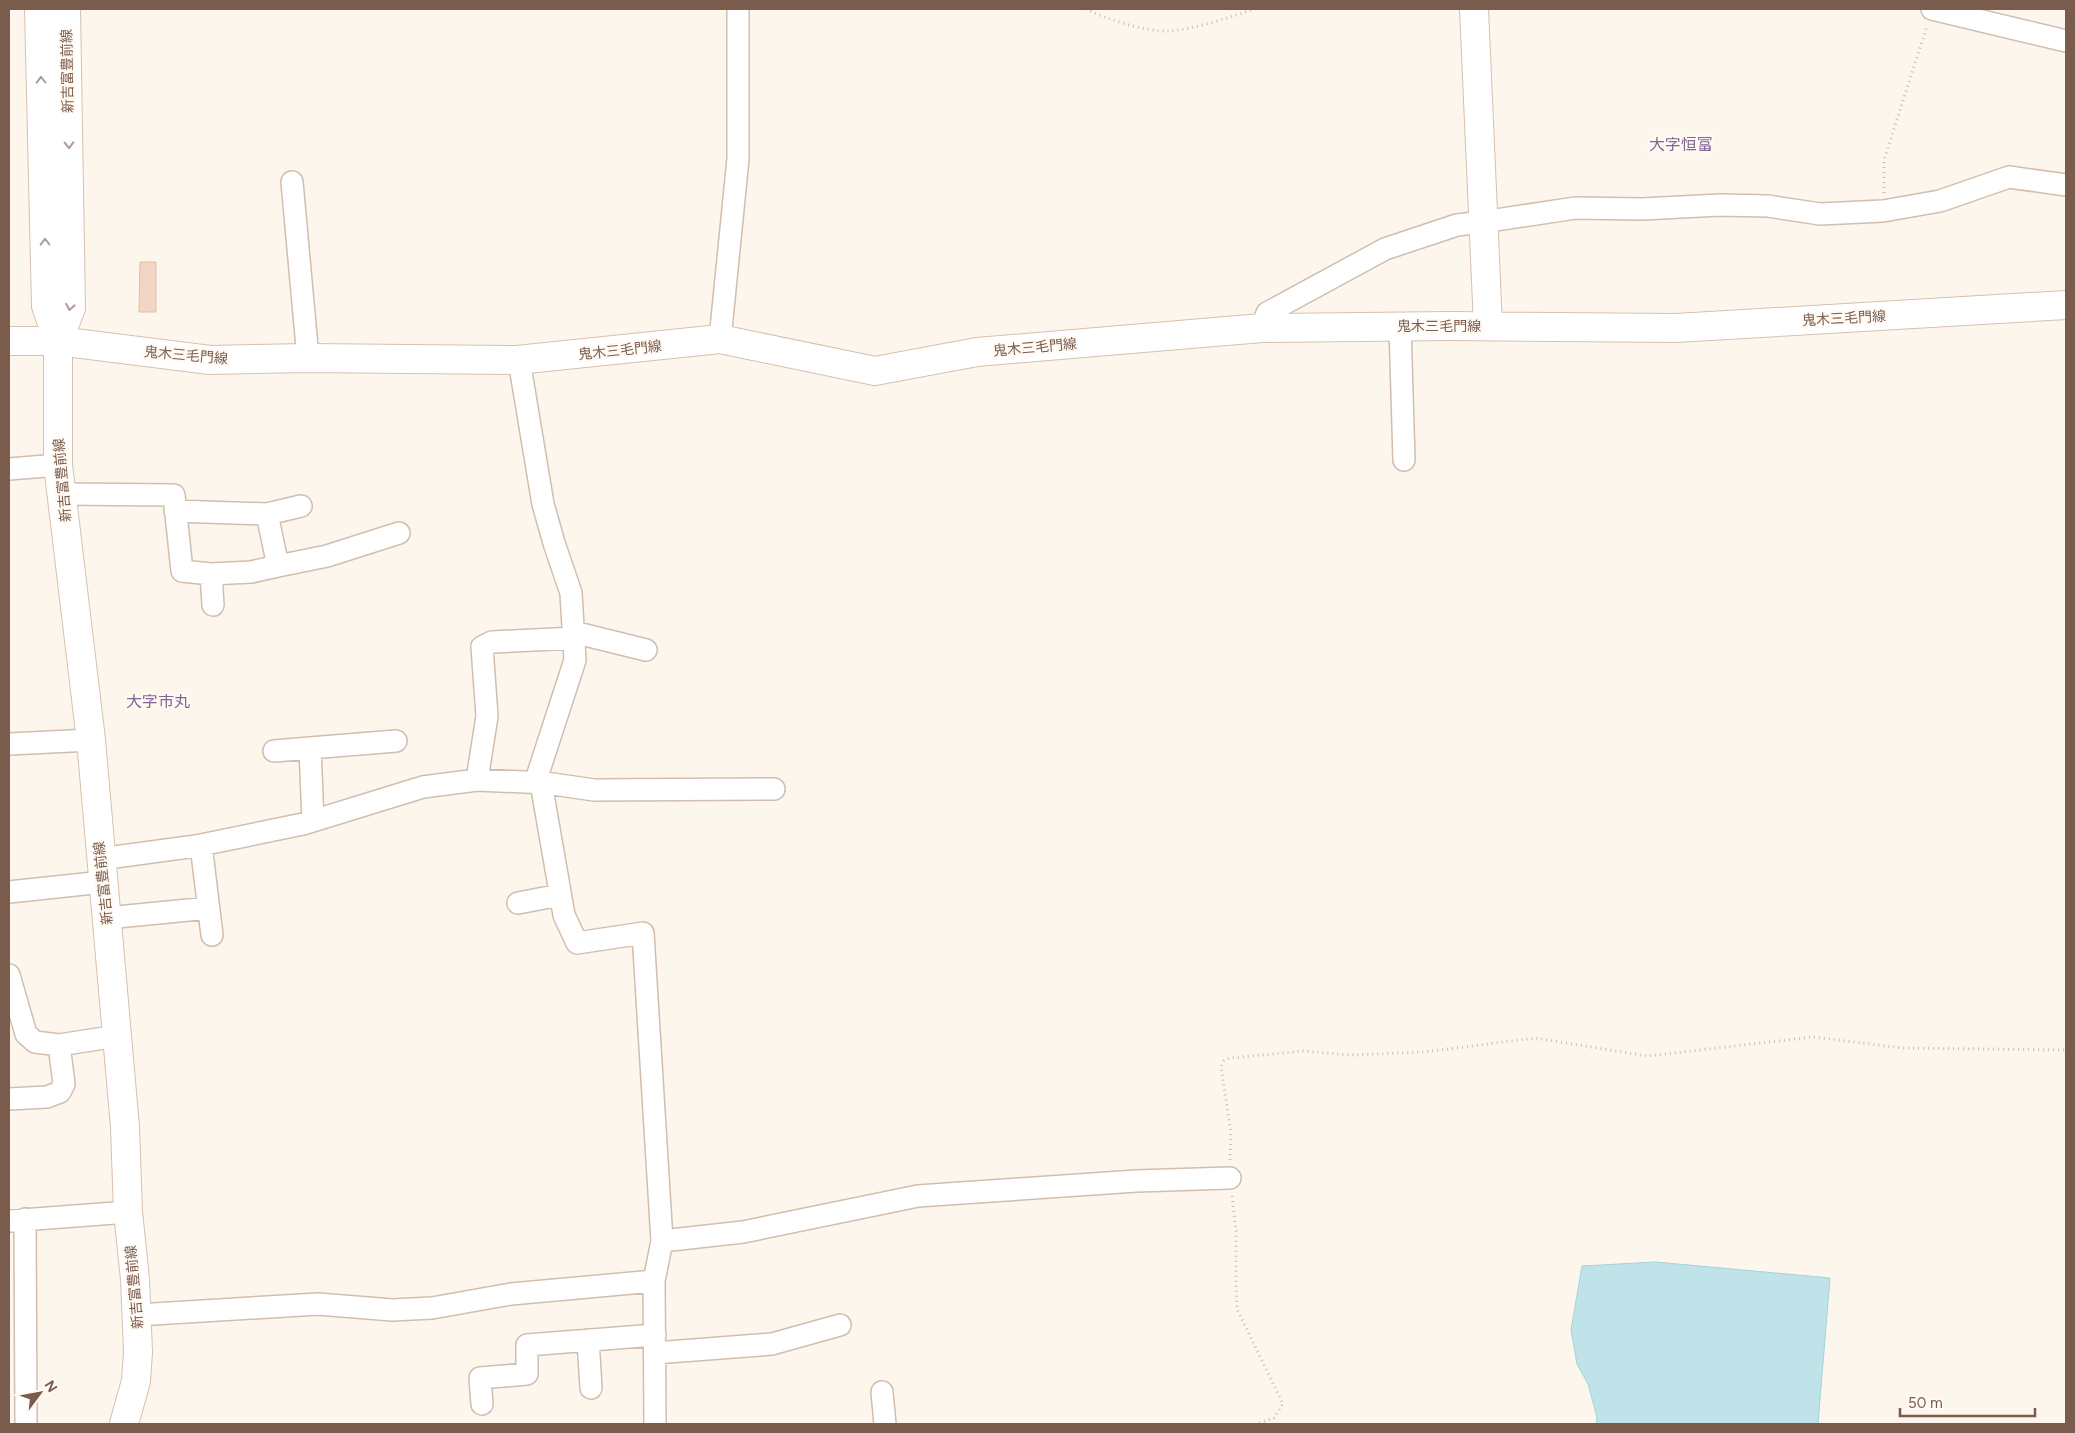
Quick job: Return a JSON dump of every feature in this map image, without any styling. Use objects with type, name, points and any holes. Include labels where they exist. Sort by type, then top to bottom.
[{"type":"main road","name":"新吉富豊前線","points":[[39,9],[46,306],[58,341],[58,465],[90,740],[107,918],[125,1126],[128,1212],[135,1279],[138,1352],[136,1381],[124,1424]]},
{"type":"main road","name":"新吉富豊前線","points":[[58,341],[71,308],[66,9]]},
{"type":"main road","points":[[1474,9],[1488,326]]},
{"type":"main road","name":"鬼木三毛門線","points":[[9,341],[58,341],[210,360],[308,358],[520,360],[720,339],[875,370],[977,352],[1262,328],[1400,326],[1676,328],[2066,305]]},
{"type":"street","points":[[720,339],[738,159],[738,9]]},
{"type":"street","points":[[1931,13],[2066,41]]},
{"type":"street","points":[[1262,328],[1268,314],[1385,249],[1457,224],[1483,222],[1575,208],[1642,209],[1720,205],[1768,206],[1820,214],[1884,211],[1940,201],[2009,177],[2066,186]]},
{"type":"street","points":[[292,182],[308,358]]},
{"type":"street","points":[[1400,326],[1404,460]]},
{"type":"street","points":[[520,360],[544,504],[554,543],[571,593],[575,660],[538,783],[564,915],[577,943],[643,933],[662,1241],[654,1281],[656,1424]]},
{"type":"street","points":[[9,468],[58,465]]},
{"type":"street","points":[[62,494],[174,494],[182,571],[211,574],[251,572],[327,556],[399,533]]},
{"type":"street","points":[[175,511],[267,514],[301,506]]},
{"type":"street","points":[[267,514],[278,566]]},
{"type":"street","points":[[211,574],[213,605]]},
{"type":"street","points":[[477,780],[486,716],[482,647],[492,642],[573,635],[646,650]]},
{"type":"street","points":[[9,744],[90,740]]},
{"type":"street","points":[[274,751],[396,741]]},
{"type":"street","points":[[310,748],[313,821]]},
{"type":"street","points":[[9,892],[201,845],[313,821],[423,787],[477,780],[538,783],[594,790],[774,789]]},
{"type":"street","points":[[201,845],[212,936]]},
{"type":"street","points":[[518,903],[560,895]]},
{"type":"street","points":[[107,918],[209,908]]},
{"type":"street","points":[[9,975],[26,1034],[35,1042],[59,1045],[117,1036]]},
{"type":"street","points":[[9,1099],[47,1096],[60,1092],[64,1084],[59,1045]]},
{"type":"street","points":[[662,1241],[743,1232],[918,1196],[1136,1181],[1230,1178]]},
{"type":"street","points":[[26,1424],[17,1220],[128,1212]]},
{"type":"street","points":[[137,1315],[318,1304],[392,1310],[432,1308],[511,1294],[654,1281]]},
{"type":"street","points":[[482,1404],[480,1378],[527,1374],[527,1345],[588,1340],[655,1344],[772,1344],[840,1325]]},
{"type":"street","points":[[588,1340],[591,1388]]},
{"type":"street","points":[[882,1392],[885,1424]]},
{"type":"path","points":[[1086,9],[1100,16],[1153,31],[1170,31],[1224,19],[1254,9]]},
{"type":"path","points":[[1884,211],[1884,160],[1931,13]]},
{"type":"path","points":[[1256,1424],[1274,1418],[1283,1404],[1238,1309],[1236,1232],[1230,1178],[1231,1133],[1221,1067],[1230,1058],[1303,1051],[1350,1055],[1424,1052],[1535,1038],[1647,1056],[1813,1037],[1902,1048],[2066,1050]]},
{"type":"water","points":[[1656,1262],[1830,1278],[1818,1424],[1596,1424],[1597,1417],[1588,1384],[1577,1364],[1571,1330],[1582,1266]]},
{"type":"building","points":[[140,262],[156,262],[156,312],[139,312]]},
{"type":"district","name":"大字恒富","points":[[1681,144]]},
{"type":"district","name":"大字市丸","points":[[158,701]]}]
